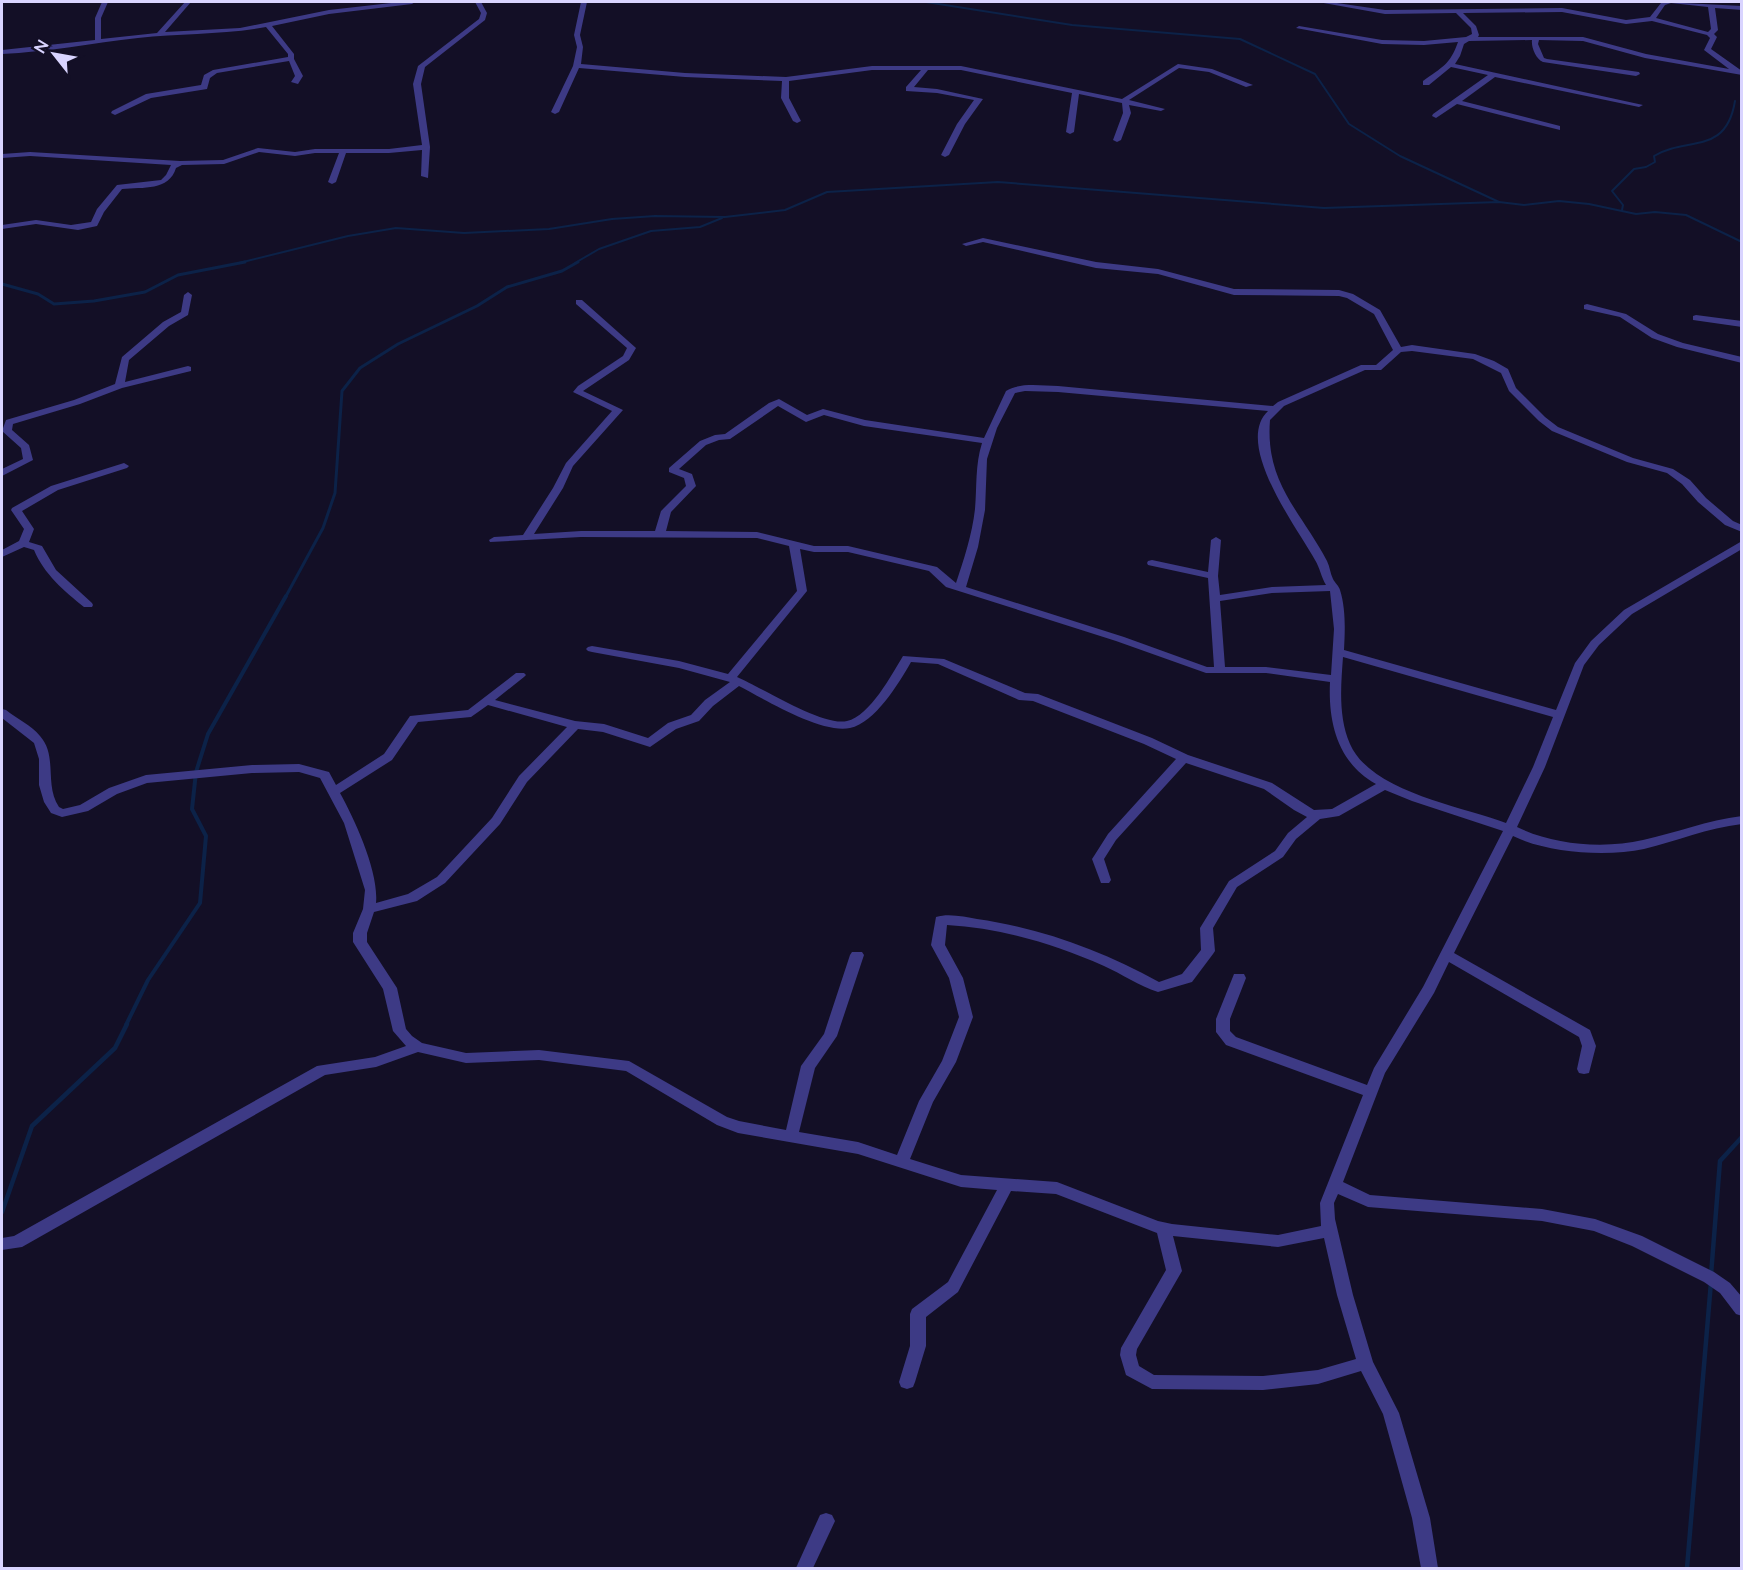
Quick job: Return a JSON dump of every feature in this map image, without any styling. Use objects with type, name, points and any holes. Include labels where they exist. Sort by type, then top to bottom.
[{"type":"street","points":[[98,40],[98,18],[105,2]]},
{"type":"street","points":[[159,36],[188,2]]},
{"type":"street","points":[[2,52],[44,49],[98,40],[240,30],[269,26],[329,12],[412,2]]},
{"type":"street","points":[[425,176],[426,147],[417,84],[422,66],[482,20],[484,13],[478,2]]},
{"type":"street","points":[[555,112],[577,66],[580,47],[577,35],[584,2]]},
{"type":"street","points":[[1321,2],[1358,5],[1385,12],[1556,9],[1600,15],[1626,22],[1652,19],[1714,37],[1707,50],[1741,73]]},
{"type":"street","points":[[1652,19],[1663,4],[1671,2],[1742,8]]},
{"type":"street","points":[[1709,34],[1715,30],[1711,6]]},
{"type":"street","points":[[1426,83],[1457,56],[1458,46],[1476,35],[1474,27],[1458,12]]},
{"type":"street","points":[[269,26],[291,54],[291,59],[298,68],[299,76],[295,82]]},
{"type":"street","points":[[1299,28],[1382,42],[1425,44],[1472,39],[1590,40],[1645,56],[1741,73]]},
{"type":"street","points":[[1536,38],[1535,44],[1541,59],[1545,61],[1636,74]]},
{"type":"street","points":[[115,112],[149,96],[204,87],[207,77],[215,71],[291,59]]},
{"type":"street","points":[[1450,64],[1639,105]]},
{"type":"street","points":[[577,66],[685,75],[786,79],[872,68],[961,68],[1161,109]]},
{"type":"street","points":[[1125,100],[1178,66],[1210,70],[1249,85]]},
{"type":"street","points":[[927,67],[909,89],[937,91],[979,99],[961,124],[945,155]]},
{"type":"street","points":[[1436,116],[1493,75]]},
{"type":"street","points":[[786,79],[786,98],[797,121]]},
{"type":"street","points":[[1070,132],[1077,92]]},
{"type":"street","points":[[1117,140],[1127,113],[1125,100]]},
{"type":"street","points":[[1457,102],[1557,128]]},
{"type":"street","points":[[2,156],[30,154],[181,163],[224,162],[258,150],[295,154],[315,151],[344,152],[426,147]]},
{"type":"street","points":[[332,182],[344,152]]},
{"type":"street","points":[[2,227],[38,222],[72,229],[94,224],[100,211],[120,187],[163,182],[170,176],[173,166],[181,163]]},
{"type":"street","points":[[966,244],[983,240],[1096,265],[1158,272],[1234,292],[1339,293],[1377,312],[1398,350]]},
{"type":"street","points":[[119,386],[125,359],[166,324],[184,313],[188,295]]},
{"type":"street","points":[[526,538],[558,488],[569,465],[618,410],[578,392],[626,358],[632,348],[579,302]]},
{"type":"street","points":[[1587,307],[1613,312],[1630,319],[1642,330],[1690,349],[1742,360]]},
{"type":"street","points":[[1696,318],[1742,324]]},
{"type":"street","points":[[1742,529],[1729,523],[1702,500],[1686,482],[1670,471],[1630,460],[1555,429],[1512,389],[1504,371],[1475,357],[1412,348],[1398,350],[1378,368],[1364,367],[1274,409],[1265,419],[1263,449],[1283,502],[1323,564],[1334,588],[1339,616],[1336,679],[1343,743],[1360,767],[1386,784],[1432,804],[1554,844],[1616,848],[1651,843],[1704,827],[1742,820]]},
{"type":"street","points":[[2,473],[28,460],[26,447],[7,431],[9,422],[77,402],[119,386],[188,369]]},
{"type":"street","points":[[960,588],[973,547],[980,510],[982,459],[1011,391],[1025,388],[1274,409]]},
{"type":"street","points":[[660,535],[661,519],[671,503],[690,486],[689,476],[672,470],[679,462],[703,443],[718,437],[727,437],[779,402],[806,419],[824,412],[888,427],[988,441]]},
{"type":"street","points":[[2,554],[23,543],[28,529],[16,510],[58,486],[124,466]]},
{"type":"street","points":[[494,540],[581,534],[757,535],[814,549],[848,549],[933,569],[950,585],[1120,639],[1206,670],[1266,670],[1336,679]]},
{"type":"street","points":[[1216,540],[1213,576],[1220,670]]},
{"type":"street","points":[[23,543],[38,548],[42,558],[65,587],[88,605]]},
{"type":"street","points":[[1429,1569],[1421,1518],[1391,1413],[1365,1363],[1345,1295],[1329,1231],[1327,1203],[1379,1072],[1447,955],[1495,860],[1508,828],[1539,767],[1579,665],[1595,643],[1628,612],[1742,544]]},
{"type":"street","points":[[485,701],[575,725],[604,729],[650,743],[672,726],[695,718],[734,680],[802,591],[794,545]]},
{"type":"street","points":[[1152,563],[1213,576]]},
{"type":"street","points":[[1215,599],[1272,590],[1334,588]]},
{"type":"street","points":[[592,649],[734,680],[809,716],[847,726],[863,718],[901,672],[906,658],[940,661],[1023,697],[1034,697],[1148,741],[1184,758],[1274,788],[1302,811],[1316,816],[1335,813],[1386,784]]},
{"type":"street","points":[[1339,652],[1559,715]]},
{"type":"street","points":[[335,791],[388,757],[414,719],[471,713],[520,675]]},
{"type":"street","points":[[2,713],[38,739],[45,753],[44,778],[48,798],[55,810],[62,813],[84,808],[113,791],[146,779],[201,773],[299,768],[325,775],[335,791],[362,854],[372,890],[369,909],[360,933],[360,942],[368,958],[390,988],[402,1036],[418,1047],[466,1058],[539,1055],[629,1066],[722,1121],[738,1127],[858,1148],[961,1181],[1007,1185],[1027,1184],[1057,1188],[1163,1228],[1278,1241],[1329,1231]]},
{"type":"street","points":[[369,909],[412,898],[441,880],[496,821],[524,779],[575,725]]},
{"type":"street","points":[[1104,880],[1098,859],[1136,810],[1184,758]]},
{"type":"street","points":[[901,1163],[926,1101],[949,1062],[966,1017],[956,978],[938,945],[941,920],[971,920],[1059,944],[1130,970],[1158,987],[1187,978],[1209,951],[1206,928],[1233,884],[1279,854],[1292,836],[1316,816]]},
{"type":"street","points":[[790,1137],[808,1066],[831,1036],[857,955]]},
{"type":"street","points":[[1447,955],[1585,1034],[1589,1046],[1584,1070]]},
{"type":"street","points":[[1239,978],[1223,1019],[1223,1032],[1231,1041],[1371,1092]]},
{"type":"street","points":[[2,1244],[17,1242],[322,1070],[376,1062],[418,1047]]},
{"type":"street","points":[[907,1382],[918,1346],[918,1314],[953,1287],[1007,1185]]},
{"type":"street","points":[[1334,1185],[1368,1201],[1542,1215],[1595,1225],[1637,1241],[1709,1277],[1725,1288],[1742,1309]]},
{"type":"street","points":[[1163,1228],[1174,1271],[1129,1348],[1128,1355],[1132,1370],[1152,1382],[1263,1383],[1318,1377],[1365,1363]]},
{"type":"street","points":[[804,1569],[826,1521]]},
{"type":"waterway","points":[[926,2],[1072,25],[1240,39],[1315,74],[1349,124],[1400,156],[1499,202]]},
{"type":"waterway","points":[[1622,210],[1623,205],[1612,191],[1634,169],[1646,167],[1655,162],[1654,156],[1667,150],[1704,142],[1714,137],[1723,130],[1730,118],[1735,101]]},
{"type":"waterway","points":[[239,263],[348,236],[396,228],[464,233],[549,229],[612,219],[655,216],[725,217],[785,210],[827,192],[998,182],[1324,208],[1499,202]]},
{"type":"waterway","points":[[1499,202],[1524,205],[1559,201],[1589,204],[1636,214],[1655,212],[1686,215],[1742,242]]},
{"type":"waterway","points":[[575,263],[599,249],[651,231],[700,227],[722,218]]},
{"type":"waterway","points":[[2,284],[38,294],[54,304],[94,301],[145,292],[178,275],[245,262]]},
{"type":"waterway","points":[[285,598],[323,528],[335,493],[342,391],[360,368],[398,344],[477,306],[507,287],[562,271],[578,262]]},
{"type":"waterway","points":[[126,1025],[148,980],[200,903],[206,836],[192,809],[196,772],[208,734],[286,596]]},
{"type":"waterway","points":[[2,1212],[32,1126],[115,1048],[127,1024]]},
{"type":"waterway","points":[[1711,1275],[1720,1161],[1742,1137]]},
{"type":"waterway","points":[[1687,1568],[1711,1282]]}]
